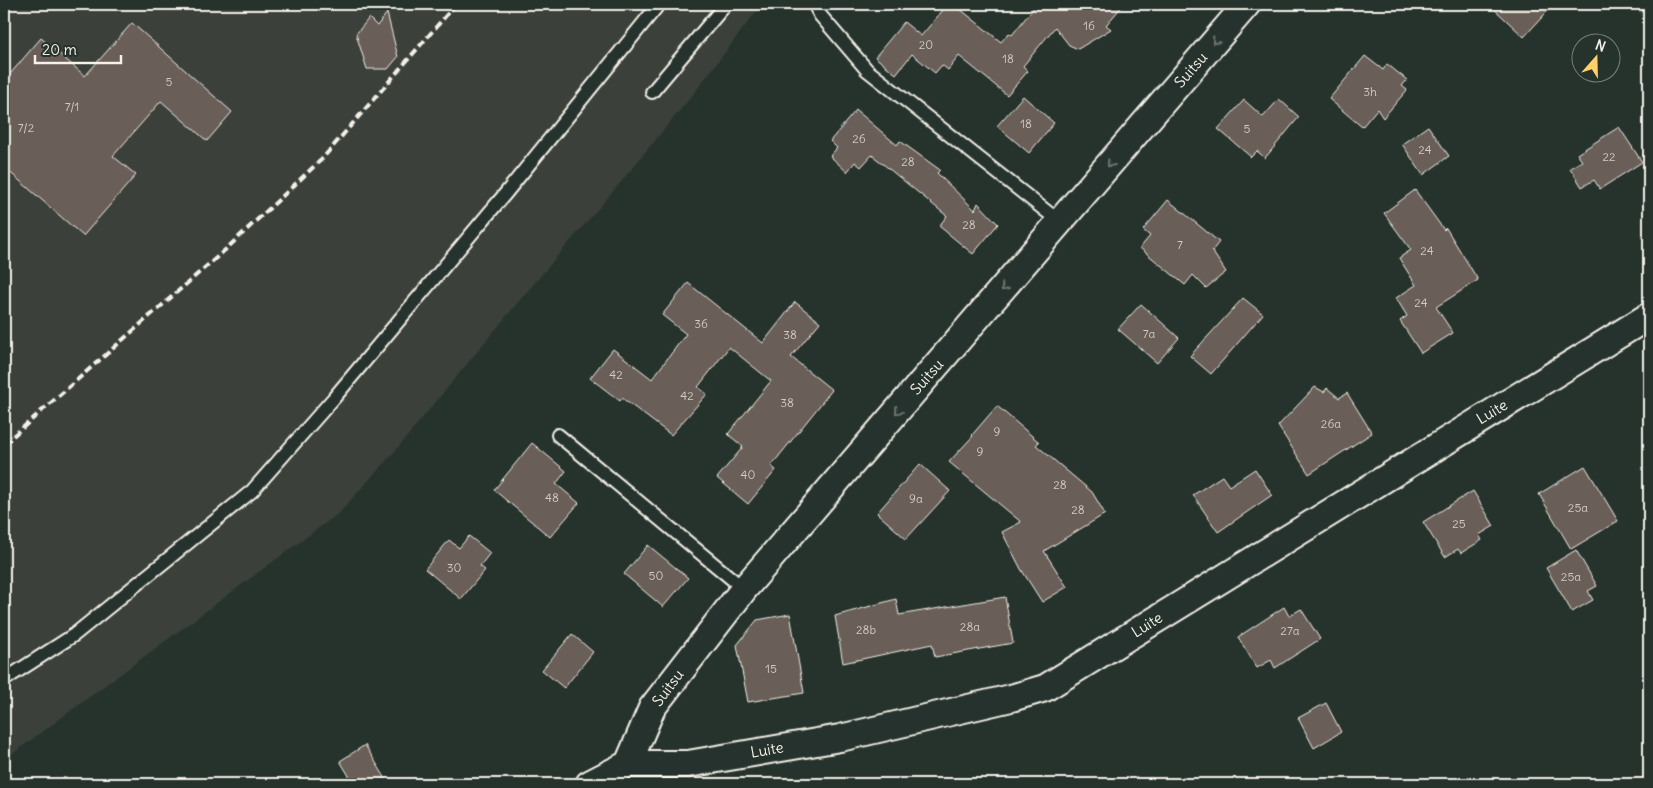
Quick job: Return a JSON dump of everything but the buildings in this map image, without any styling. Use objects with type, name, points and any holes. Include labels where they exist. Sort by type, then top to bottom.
[{"type":"street","name":"Suitsu","points":[[628,764],[652,708],[744,589],[1247,4]]},
{"type":"street","name":"Luite","points":[[589,784],[628,764],[688,764],[840,738],[1011,698],[1045,688],[1649,316]]},
{"type":"lane","points":[[4,680],[74,635],[252,491],[334,399],[505,194],[659,4]]},
{"type":"lane","points":[[652,92],[726,4]]},
{"type":"lane","points":[[814,4],[820,15],[867,70],[1060,222]]},
{"type":"lane","points":[[558,435],[744,589]]},
{"type":"shaded area","points":[[4,4],[762,4],[694,93],[620,183],[514,307],[396,450],[339,513],[4,760]]},
{"type":"shaded area","points":[[1634,4],[1649,4],[1649,27]]},
{"type":"railway","points":[[4,444],[225,250],[322,159],[456,4]]}]
